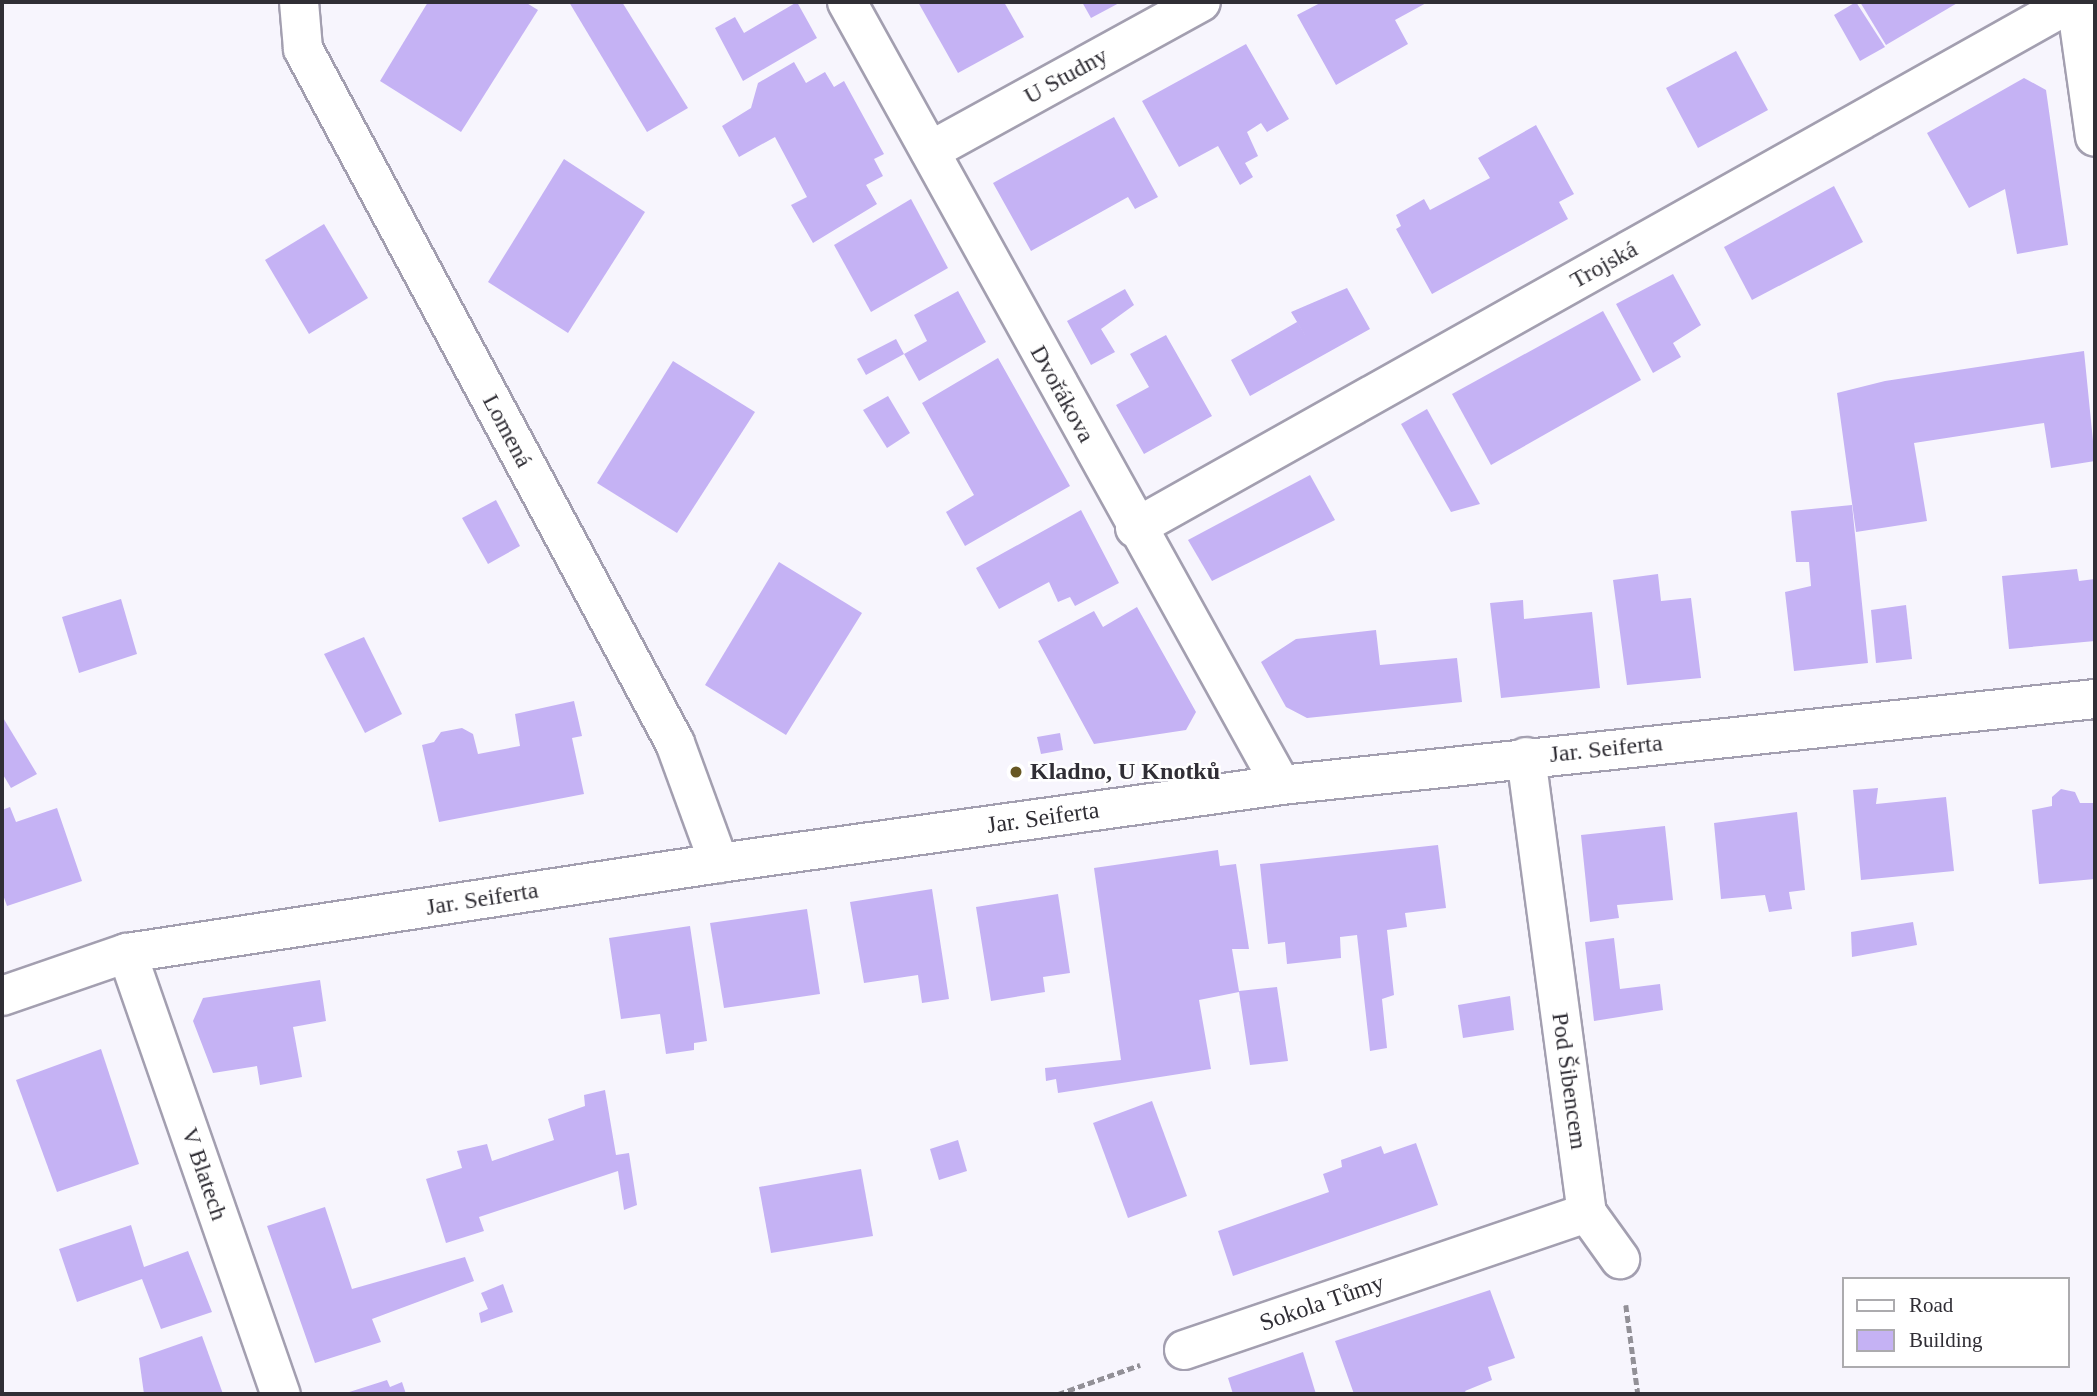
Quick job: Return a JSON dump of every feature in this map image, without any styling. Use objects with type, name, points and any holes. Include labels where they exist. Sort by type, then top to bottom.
[{"type":"street","name":"Lomená","points":[[299,2],[303,49],[675,743],[719,863]]},
{"type":"street","name":"Dvořákova","points":[[847,2],[1135,528],[1281,785]]},
{"type":"street","name":"U Studny","points":[[930,151],[1201,2]]},
{"type":"street","points":[[2075,2],[2095,15]]},
{"type":"street","points":[[2075,2],[2095,137]]},
{"type":"street","name":"Trojská","points":[[1135,528],[2075,2]]},
{"type":"street","name":"Jar. Seiferta","points":[[2,996],[127,953],[719,863],[1281,785],[1526,757],[2095,699]]},
{"type":"street","name":"Pod Šibencem","points":[[1526,757],[1587,1213],[1620,1258]]},
{"type":"street","name":"V Blatech","points":[[127,953],[282,1394]]},
{"type":"street","name":"Sokola Tůmy","points":[[1184,1350],[1587,1213]]},
{"type":"path","points":[[1620,1258],[1638,1394]]},
{"type":"path","points":[[1058,1394],[1184,1350]]},
{"type":"building","points":[[428,2],[525,2],[538,10],[461,132],[380,81]]},
{"type":"building","points":[[569,2],[622,2],[688,108],[647,132]]},
{"type":"building","points":[[797,2],[817,38],[743,81],[715,28],[735,17],[744,33]]},
{"type":"building","points":[[918,2],[1004,2],[1024,37],[958,73]]},
{"type":"building","points":[[1082,2],[1121,2],[1091,18]]},
{"type":"building","points":[[1322,2],[1428,2],[1395,20],[1408,44],[1336,85],[1297,15]]},
{"type":"building","points":[[1856,2],[1885,47],[1860,61],[1834,15]]},
{"type":"building","points":[[1860,2],[1959,2],[1886,45]]},
{"type":"building","points":[[1246,44],[1289,119],[1267,132],[1261,123],[1247,132],[1258,156],[1245,163],[1253,177],[1240,185],[1218,146],[1179,167],[1142,101]]},
{"type":"building","points":[[1736,51],[1768,110],[1698,148],[1666,88]]},
{"type":"building","points":[[794,62],[806,83],[825,72],[834,87],[844,81],[884,154],[874,159],[883,176],[866,185],[877,204],[813,243],[791,205],[807,197],[775,137],[739,157],[722,126],[751,108],[758,83]]},
{"type":"building","points":[[2024,78],[2046,90],[2068,245],[2017,254],[2005,189],[1969,208],[1927,133]]},
{"type":"building","points":[[1114,117],[1158,197],[1135,209],[1128,197],[1031,251],[993,183]]},
{"type":"building","points":[[1536,125],[1574,194],[1559,202],[1568,219],[1432,294],[1396,229],[1401,226],[1396,215],[1424,199],[1430,210],[1490,178],[1478,158]]},
{"type":"building","points":[[564,159],[645,212],[568,333],[488,282]]},
{"type":"building","points":[[1834,186],[1863,242],[1752,300],[1724,247]]},
{"type":"building","points":[[911,199],[948,268],[871,312],[834,245]]},
{"type":"building","points":[[324,224],[368,298],[309,334],[265,260]]},
{"type":"building","points":[[1673,274],[1701,325],[1673,343],[1681,357],[1653,373],[1616,304]]},
{"type":"building","points":[[1347,288],[1370,329],[1250,396],[1231,360],[1297,322],[1314,350],[1291,312]]},
{"type":"building","points":[[1125,289],[1134,305],[1101,329],[1115,352],[1091,365],[1067,321]]},
{"type":"building","points":[[958,291],[986,342],[919,381],[904,354],[927,341],[914,315]]},
{"type":"building","points":[[1603,311],[1641,380],[1491,465],[1452,394]]},
{"type":"building","points":[[1166,335],[1212,416],[1144,454],[1116,405],[1149,387],[1130,354]]},
{"type":"building","points":[[896,339],[904,354],[866,375],[857,359]]},
{"type":"building","points":[[2084,351],[2095,461],[2051,468],[2044,423],[1914,443],[1927,521],[1856,532],[1837,393],[1885,381]]},
{"type":"building","points":[[998,358],[1070,486],[965,546],[946,512],[974,495],[922,403]]},
{"type":"building","points":[[673,361],[755,412],[677,533],[597,483]]},
{"type":"building","points":[[888,396],[910,433],[887,448],[863,410]]},
{"type":"building","points":[[1427,409],[1480,504],[1451,512],[1401,424]]},
{"type":"building","points":[[1310,475],[1335,520],[1212,581],[1188,540]]},
{"type":"building","points":[[496,500],[520,546],[488,564],[462,518]]},
{"type":"building","points":[[1852,505],[1868,663],[1794,671],[1785,592],[1811,586],[1809,562],[1796,562],[1791,511]]},
{"type":"building","points":[[1081,510],[1119,583],[1075,606],[1070,597],[1058,602],[1049,582],[999,609],[976,568]]},
{"type":"building","points":[[779,562],[862,613],[786,735],[705,685]]},
{"type":"building","points":[[2077,569],[2079,581],[2095,579],[2095,641],[2009,649],[2002,576]]},
{"type":"building","points":[[1658,574],[1661,601],[1691,598],[1701,678],[1627,685],[1613,580]]},
{"type":"building","points":[[121,599],[137,654],[79,673],[62,617]]},
{"type":"building","points":[[1523,600],[1524,619],[1592,612],[1600,688],[1501,698],[1490,603]]},
{"type":"building","points":[[1906,605],[1912,659],[1876,663],[1871,610]]},
{"type":"building","points":[[1137,607],[1196,712],[1186,730],[1094,744],[1038,641],[1094,611],[1103,627]]},
{"type":"building","points":[[1376,630],[1380,665],[1457,658],[1462,702],[1307,718],[1286,707],[1261,662],[1296,639]]},
{"type":"building","points":[[364,637],[402,714],[365,733],[324,654]]},
{"type":"building","points":[[574,701],[582,736],[572,738],[584,794],[439,822],[422,745],[434,742],[441,732],[462,728],[473,734],[478,754],[520,746],[515,714]]},
{"type":"building","points":[[2,716],[37,774],[11,788],[2,773]]},
{"type":"building","points":[[1060,733],[1063,750],[1041,754],[1037,737]]},
{"type":"building","points":[[1878,788],[1876,804],[1946,797],[1954,871],[1861,880],[1853,790]]},
{"type":"building","points":[[2061,789],[2075,792],[2080,803],[2095,803],[2095,879],[2039,884],[2032,810],[2052,806],[2052,797]]},
{"type":"building","points":[[10,807],[16,822],[57,808],[82,881],[7,906],[2,892],[2,810]]},
{"type":"building","points":[[1797,812],[1805,890],[1789,892],[1792,909],[1769,912],[1765,895],[1721,899],[1714,823]]},
{"type":"building","points":[[1665,826],[1673,900],[1617,905],[1619,918],[1590,922],[1581,835]]},
{"type":"building","points":[[1438,845],[1446,908],[1405,913],[1407,927],[1387,930],[1394,995],[1382,999],[1387,1048],[1370,1051],[1357,935],[1340,937],[1341,958],[1287,964],[1285,942],[1268,944],[1260,864]]},
{"type":"building","points":[[1218,850],[1220,866],[1236,864],[1249,949],[1232,949],[1239,991],[1277,987],[1288,1061],[1250,1065],[1239,992],[1199,1000],[1211,1069],[1058,1093],[1056,1079],[1046,1081],[1045,1068],[1121,1060],[1094,868]]},
{"type":"building","points":[[932,889],[949,999],[922,1003],[918,975],[864,983],[850,902]]},
{"type":"building","points":[[1058,894],[1070,973],[1043,977],[1045,992],[991,1001],[976,907]]},
{"type":"building","points":[[807,909],[820,994],[724,1008],[710,923]]},
{"type":"building","points":[[1913,922],[1917,945],[1852,957],[1851,932]]},
{"type":"building","points":[[690,926],[707,1041],[694,1043],[694,1050],[666,1054],[660,1014],[621,1019],[609,938]]},
{"type":"building","points":[[1614,938],[1620,989],[1660,984],[1663,1010],[1594,1021],[1585,942]]},
{"type":"building","points":[[320,980],[326,1021],[293,1027],[302,1077],[260,1085],[257,1066],[213,1073],[193,1021],[203,998]]},
{"type":"building","points":[[1510,996],[1514,1030],[1463,1038],[1458,1005]]},
{"type":"building","points":[[101,1049],[139,1164],[57,1192],[16,1080]]},
{"type":"building","points":[[605,1090],[616,1155],[629,1153],[637,1205],[624,1210],[618,1171],[479,1217],[484,1231],[446,1243],[426,1179],[462,1168],[457,1151],[487,1144],[492,1161],[554,1140],[548,1119],[585,1106],[584,1095]]},
{"type":"building","points":[[1152,1101],[1187,1196],[1128,1218],[1093,1123]]},
{"type":"building","points":[[958,1140],[967,1171],[939,1180],[930,1149]]},
{"type":"building","points":[[1416,1143],[1438,1205],[1233,1276],[1218,1231],[1329,1192],[1323,1174],[1342,1167],[1341,1160],[1381,1146],[1384,1154]]},
{"type":"building","points":[[861,1169],[873,1236],[771,1253],[759,1187]]},
{"type":"building","points":[[325,1207],[352,1289],[465,1257],[474,1281],[372,1319],[381,1342],[315,1363],[267,1226]]},
{"type":"building","points":[[131,1225],[144,1267],[188,1251],[212,1312],[161,1329],[142,1279],[77,1302],[59,1249]]},
{"type":"building","points":[[503,1284],[513,1312],[481,1323],[479,1313],[488,1309],[481,1293]]},
{"type":"building","points":[[1490,1290],[1515,1358],[1488,1367],[1492,1380],[1465,1391],[1467,1394],[1354,1394],[1335,1341]]},
{"type":"building","points":[[202,1336],[223,1394],[144,1394],[139,1358]]},
{"type":"building","points":[[1303,1352],[1316,1394],[1233,1394],[1228,1378]]},
{"type":"building","points":[[387,1380],[390,1387],[402,1382],[406,1394],[343,1394]]},
{"type":"place","name":"Kladno, U Knotků","points":[[1016,772]]}]
